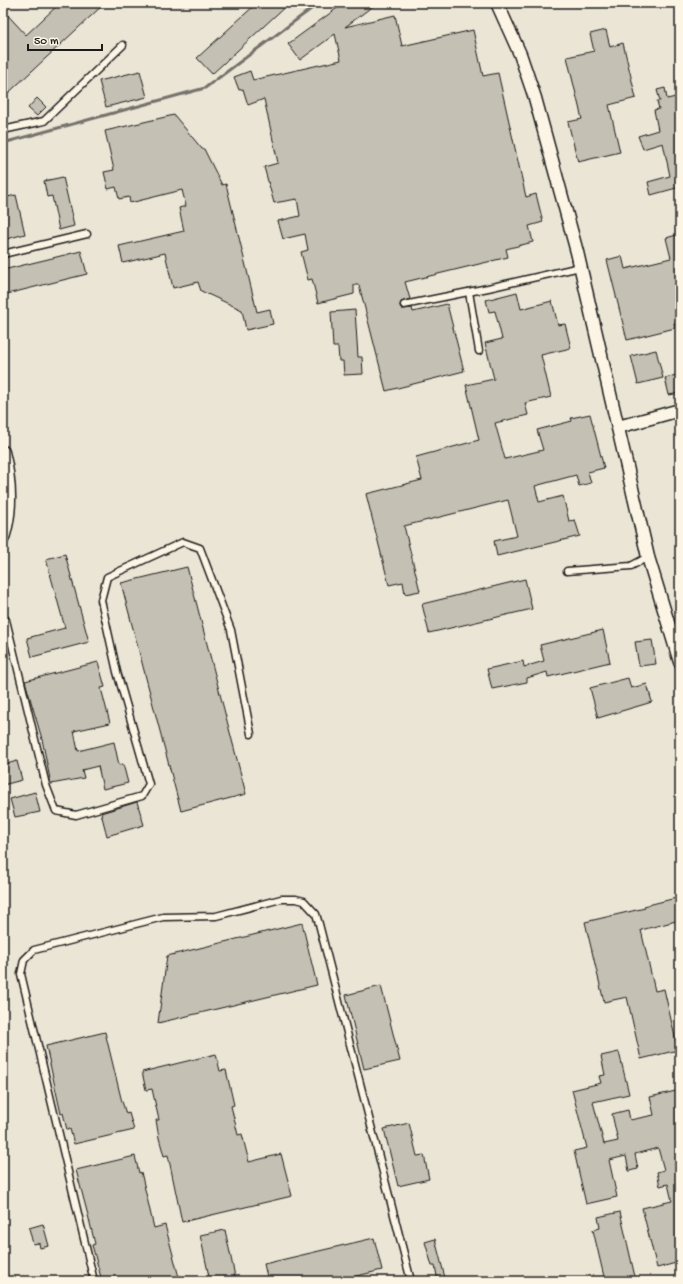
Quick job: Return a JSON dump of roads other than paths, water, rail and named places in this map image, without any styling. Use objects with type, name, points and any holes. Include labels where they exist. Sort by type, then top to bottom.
[{"type":"street","points":[[497,3],[520,54],[535,98],[580,266],[648,557],[676,634],[680,662]]},
{"type":"street","points":[[618,427],[680,410]]},
{"type":"street","points":[[3,452],[8,473],[9,503],[3,538]]},
{"type":"lane","points":[[3,130],[44,120],[123,45]]},
{"type":"lane","points":[[3,254],[87,234]]},
{"type":"lane","points":[[404,305],[469,292],[580,266]]},
{"type":"lane","points":[[469,292],[479,351]]},
{"type":"lane","points":[[3,617],[6,620],[46,785],[56,811],[76,815],[142,796],[149,784],[117,672],[101,600],[107,577],[182,542],[200,548],[231,630],[251,734]]},
{"type":"lane","points":[[567,571],[632,566],[648,557]]},
{"type":"lane","points":[[94,1281],[21,974],[24,960],[34,950],[163,917],[216,916],[281,899],[296,899],[304,901],[310,906],[319,924],[411,1281]]},
{"type":"waterway","points":[[3,143],[205,88],[319,3]]}]
